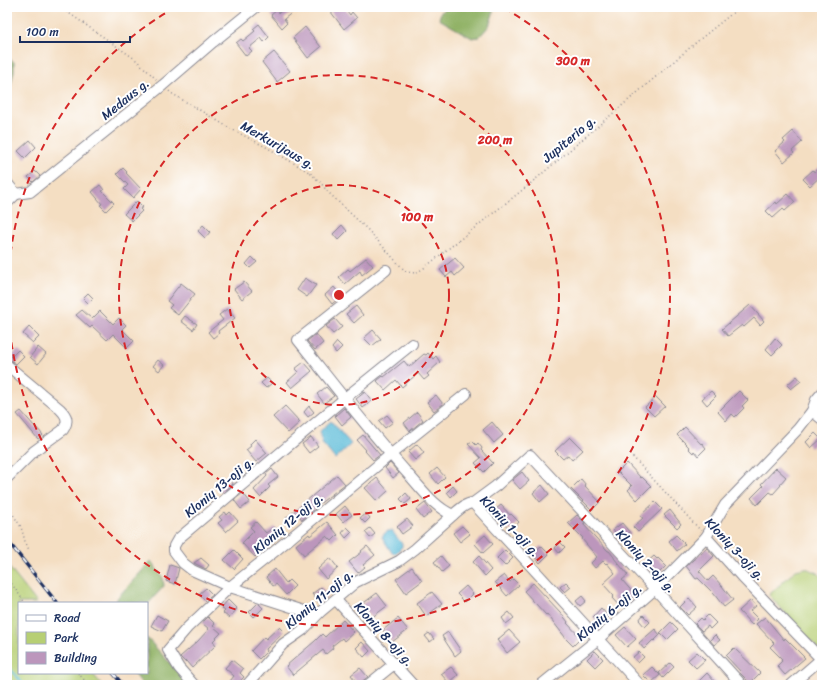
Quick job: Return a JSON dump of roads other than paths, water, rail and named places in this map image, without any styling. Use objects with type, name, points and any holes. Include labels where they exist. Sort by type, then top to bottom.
[{"type":"street","name":"Medaus g.","points":[[16,194],[30,192],[163,85],[256,7]]},
{"type":"street","points":[[7,183],[16,194],[7,203]]},
{"type":"street","points":[[386,270],[298,340],[390,454],[431,499],[442,509],[453,515]]},
{"type":"street","name":"Klonių 13-oji g.","points":[[319,613],[304,611],[230,587],[192,570],[183,563],[174,552],[174,546],[178,539],[344,398],[412,344]]},
{"type":"street","points":[[7,365],[60,409],[65,414],[67,419],[66,426],[63,430],[34,451],[7,478]]},
{"type":"street","name":"Klonių 6-oji g.","points":[[541,685],[598,639],[655,589],[706,537],[725,505],[798,429],[812,411],[816,400],[822,393]]},
{"type":"street","name":"Klonių 12-oji g.","points":[[194,685],[179,668],[168,650],[187,628],[230,587],[390,454],[466,394]]},
{"type":"street","points":[[812,411],[822,419]]},
{"type":"street","name":"Klonių 2-oji g.","points":[[473,503],[496,486],[530,456],[655,589],[742,685]]},
{"type":"street","name":"Klonių 1-oji g.","points":[[453,515],[465,505],[473,503],[640,685]]},
{"type":"street","name":"Klonių 11-oji g.","points":[[247,685],[283,644],[304,630],[319,613],[356,582],[404,557],[453,515]]},
{"type":"street","name":"Klonių 3-oji g.","points":[[706,537],[821,660]]},
{"type":"street","name":"Klonių 8-oji g.","points":[[336,600],[413,685]]},
{"type":"street","points":[[791,685],[821,660]]},
{"type":"street","points":[[368,685],[394,664]]},
{"type":"water","points":[[331,421],[351,444],[335,459],[322,443],[320,431]]},
{"type":"water","points":[[388,531],[392,531],[402,544],[402,547],[395,554],[392,553],[382,537]]},
{"type":"waterway","points":[[7,665],[24,685]]},
{"type":"railway","points":[[7,540],[56,602]]},
{"type":"railway","points":[[114,674],[123,685]]}]
